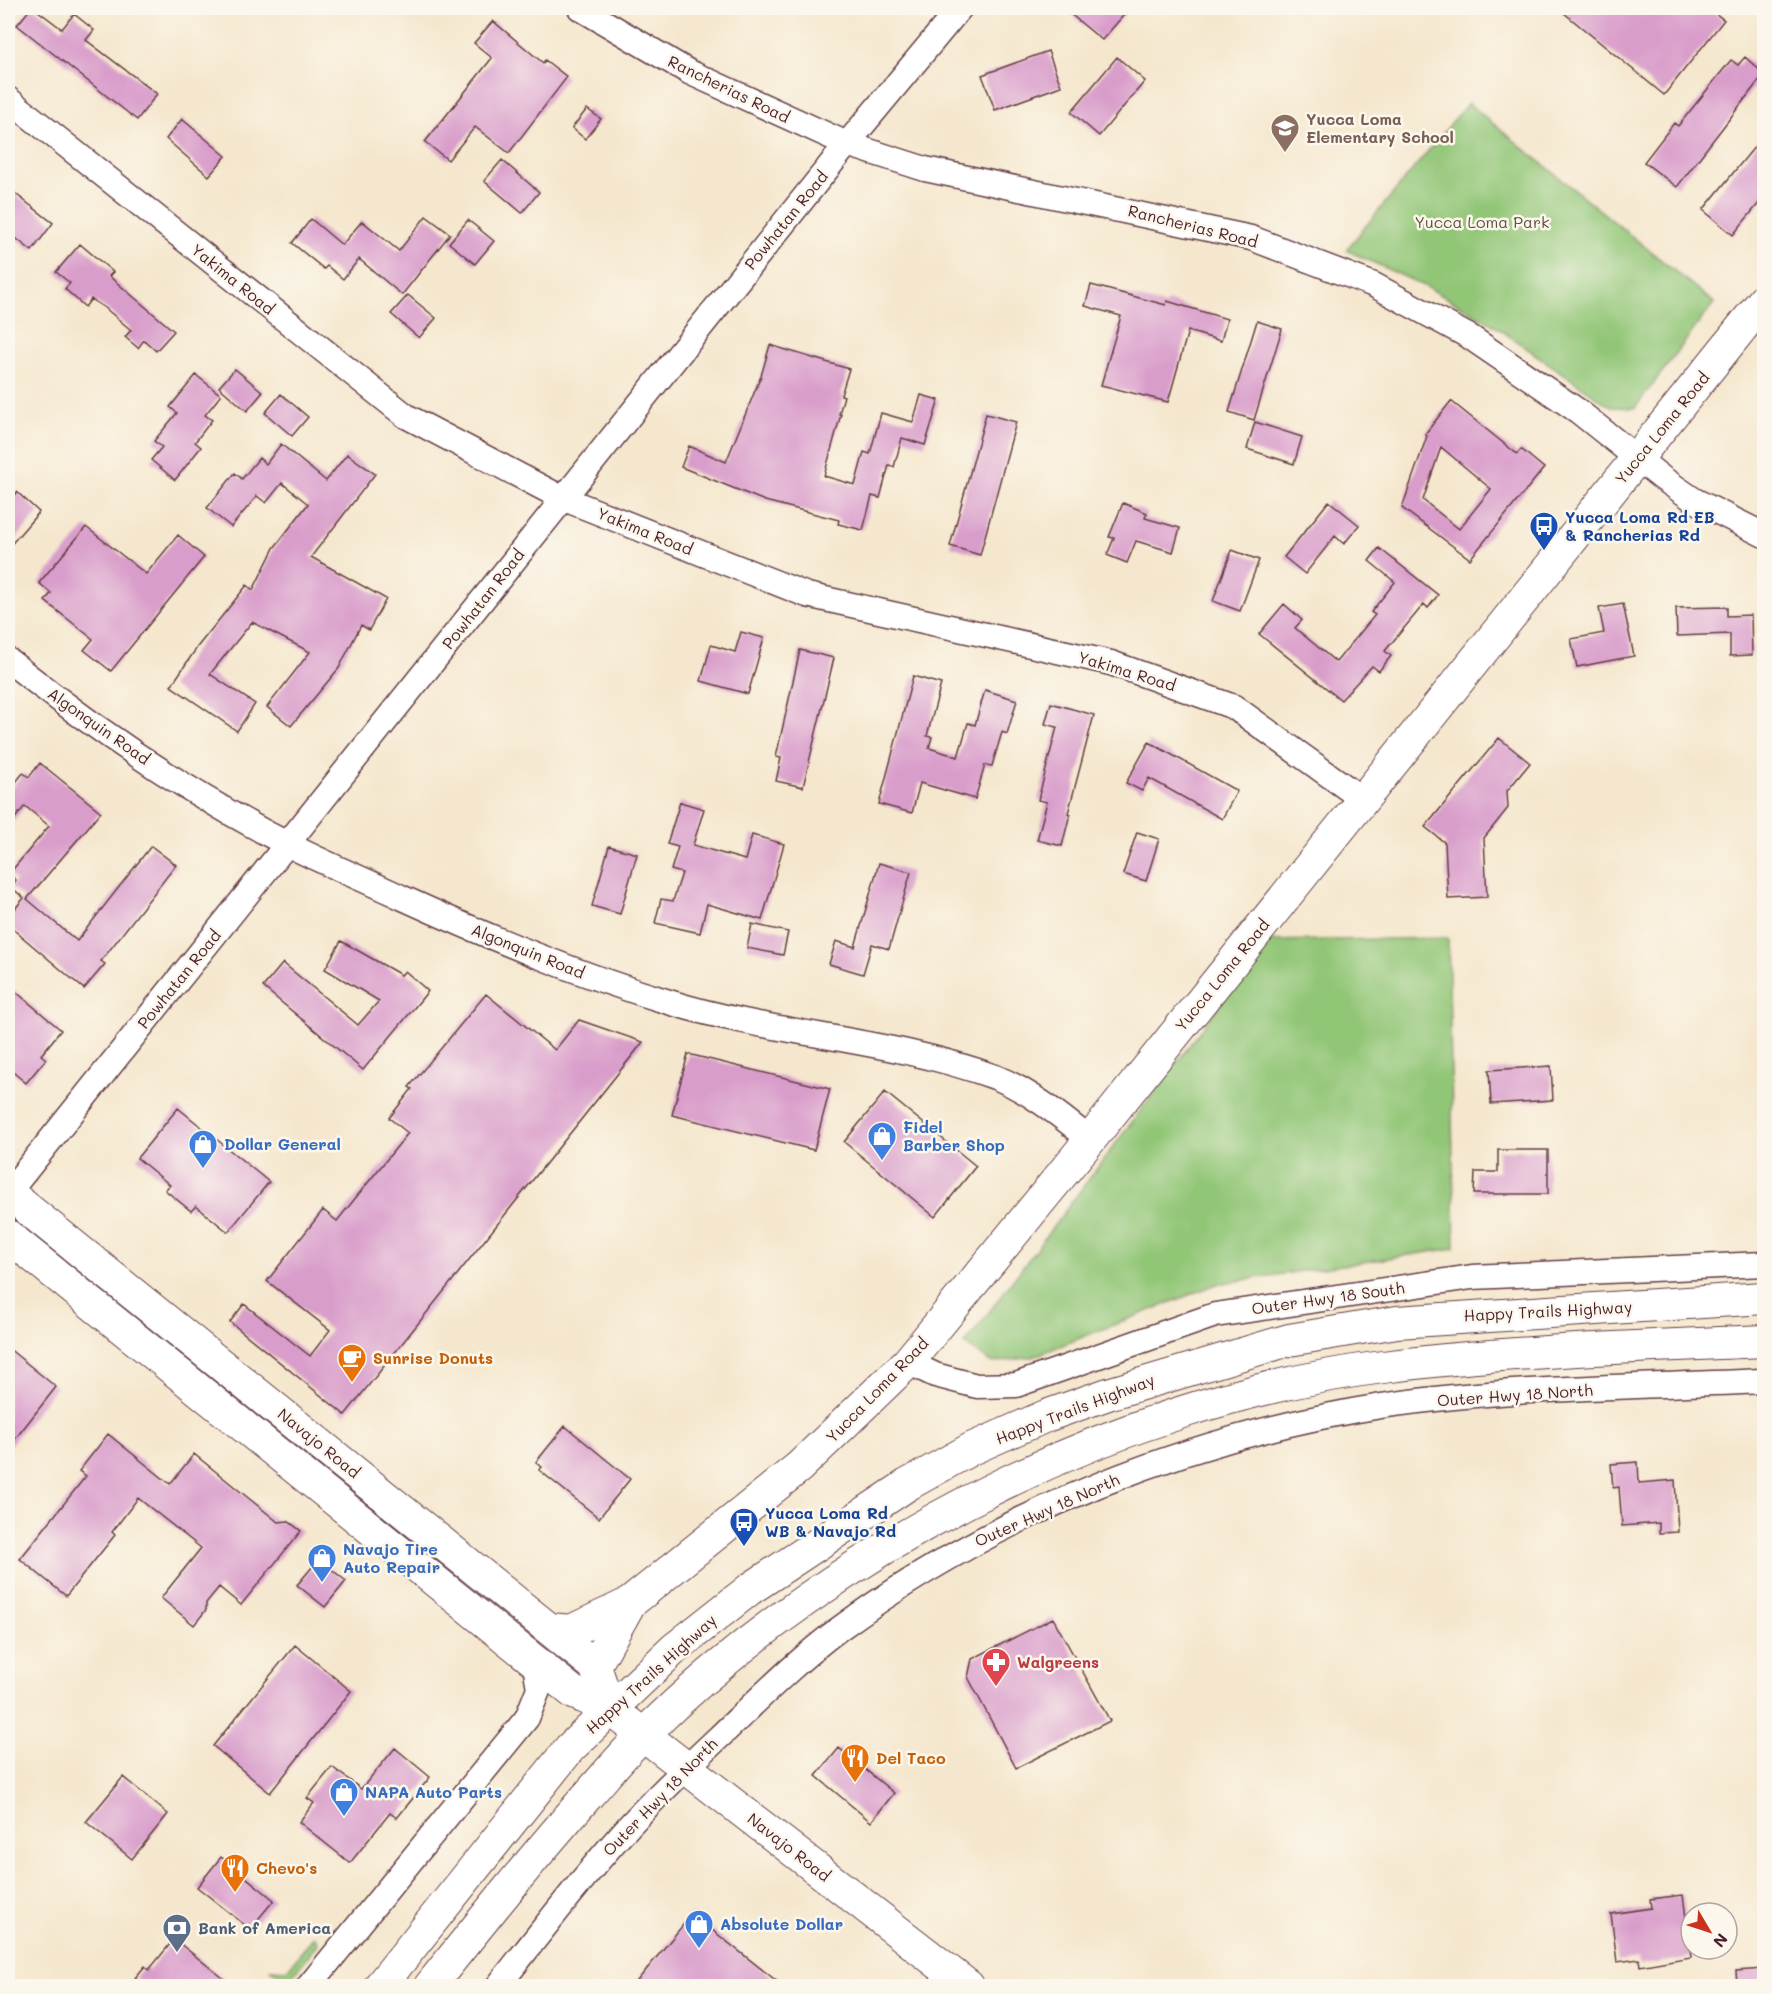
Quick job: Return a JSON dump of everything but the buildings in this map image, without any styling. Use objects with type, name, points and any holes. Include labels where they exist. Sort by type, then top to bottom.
[{"type":"main road","name":"Yucca Loma Road","points":[[630,1603],[799,1467],[908,1362],[1090,1140],[1764,300]]},
{"type":"main road","name":"Navajo Road","points":[[8,1193],[595,1666]]},
{"type":"main road","name":"Navajo Road","points":[[8,1236],[574,1693],[609,1708],[687,1766],[968,1986]]},
{"type":"main road","name":"Happy Trails Highway","points":[[380,1986],[570,1748],[609,1708],[674,1649],[750,1588],[907,1485],[971,1449],[1046,1416],[1108,1394],[1288,1340],[1397,1322],[1764,1298]]},
{"type":"main road","points":[[430,1986],[530,1861],[643,1734],[756,1636],[837,1577],[902,1537],[987,1491],[1096,1443],[1176,1415],[1287,1384],[1381,1367],[1586,1350],[1764,1341]]},
{"type":"main road","points":[[550,1629],[571,1631],[630,1603]]},
{"type":"main road","points":[[609,1708],[595,1666],[630,1603]]},
{"type":"street","name":"Rancherias Road","points":[[580,8],[689,72],[847,144],[926,169],[1251,238],[1374,285],[1470,337],[1578,411],[1694,500],[1764,535]]},
{"type":"street","name":"Powhatan Road","points":[[8,1193],[562,498],[847,144],[960,8]]},
{"type":"street","name":"Yakima Road","points":[[8,99],[406,416],[562,498],[807,595],[1111,663],[1234,707],[1362,799]]},
{"type":"street","name":"Algonquin Road","points":[[8,660],[40,686],[172,777],[288,844],[477,932],[598,979],[681,1006],[927,1058],[997,1078],[1062,1116],[1090,1140]]},
{"type":"street","name":"Outer Hwy 18 South","points":[[908,1362],[935,1375],[977,1386],[1016,1385],[1215,1315],[1473,1277],[1764,1264]]},
{"type":"street","name":"Outer Hwy 18 North","points":[[498,1986],[618,1837],[687,1766],[775,1682],[838,1630],[956,1552],[1104,1482],[1212,1445],[1281,1426],[1382,1406],[1504,1394],[1764,1381]]},
{"type":"street","points":[[309,1986],[527,1718],[539,1688],[534,1660]]},
{"type":"street","points":[[527,1718],[574,1693]]},
{"type":"green space","name":"Yucca Loma Park","points":[[1468,103],[1714,303],[1635,408],[1611,407],[1492,324],[1431,289],[1346,250]]},
{"type":"green space","points":[[1448,938],[1455,1248],[1217,1284],[1032,1357],[993,1363],[965,1344],[1268,941]]},
{"type":"green space","points":[[314,1936],[318,1943],[288,1982],[271,1969],[287,1970]]},
{"type":"place","name":"Yucca Loma Elementary School","points":[[1285,154]]},
{"type":"place","name":"Yucca Loma Rd EB & Rancherias Rd","points":[[1544,552]]},
{"type":"place","name":"Fidel Barber Shop","points":[[882,1162]]},
{"type":"place","name":"Dollar General","points":[[203,1170]]},
{"type":"place","name":"Sunrise Donuts","points":[[352,1384]]},
{"type":"place","name":"Yucca Loma Rd WB & Navajo Rd","points":[[744,1548]]},
{"type":"place","name":"Navajo Tire Auto Repair","points":[[322,1584]]},
{"type":"place","name":"Walgreens","points":[[996,1688]]},
{"type":"place","name":"Del Taco","points":[[855,1784]]},
{"type":"place","name":"NAPA Auto Parts","points":[[344,1818]]},
{"type":"place","name":"Chevo's","points":[[235,1894]]},
{"type":"place","name":"Absolute Dollar","points":[[699,1950]]},
{"type":"place","name":"Bank of America","points":[[177,1954]]}]
